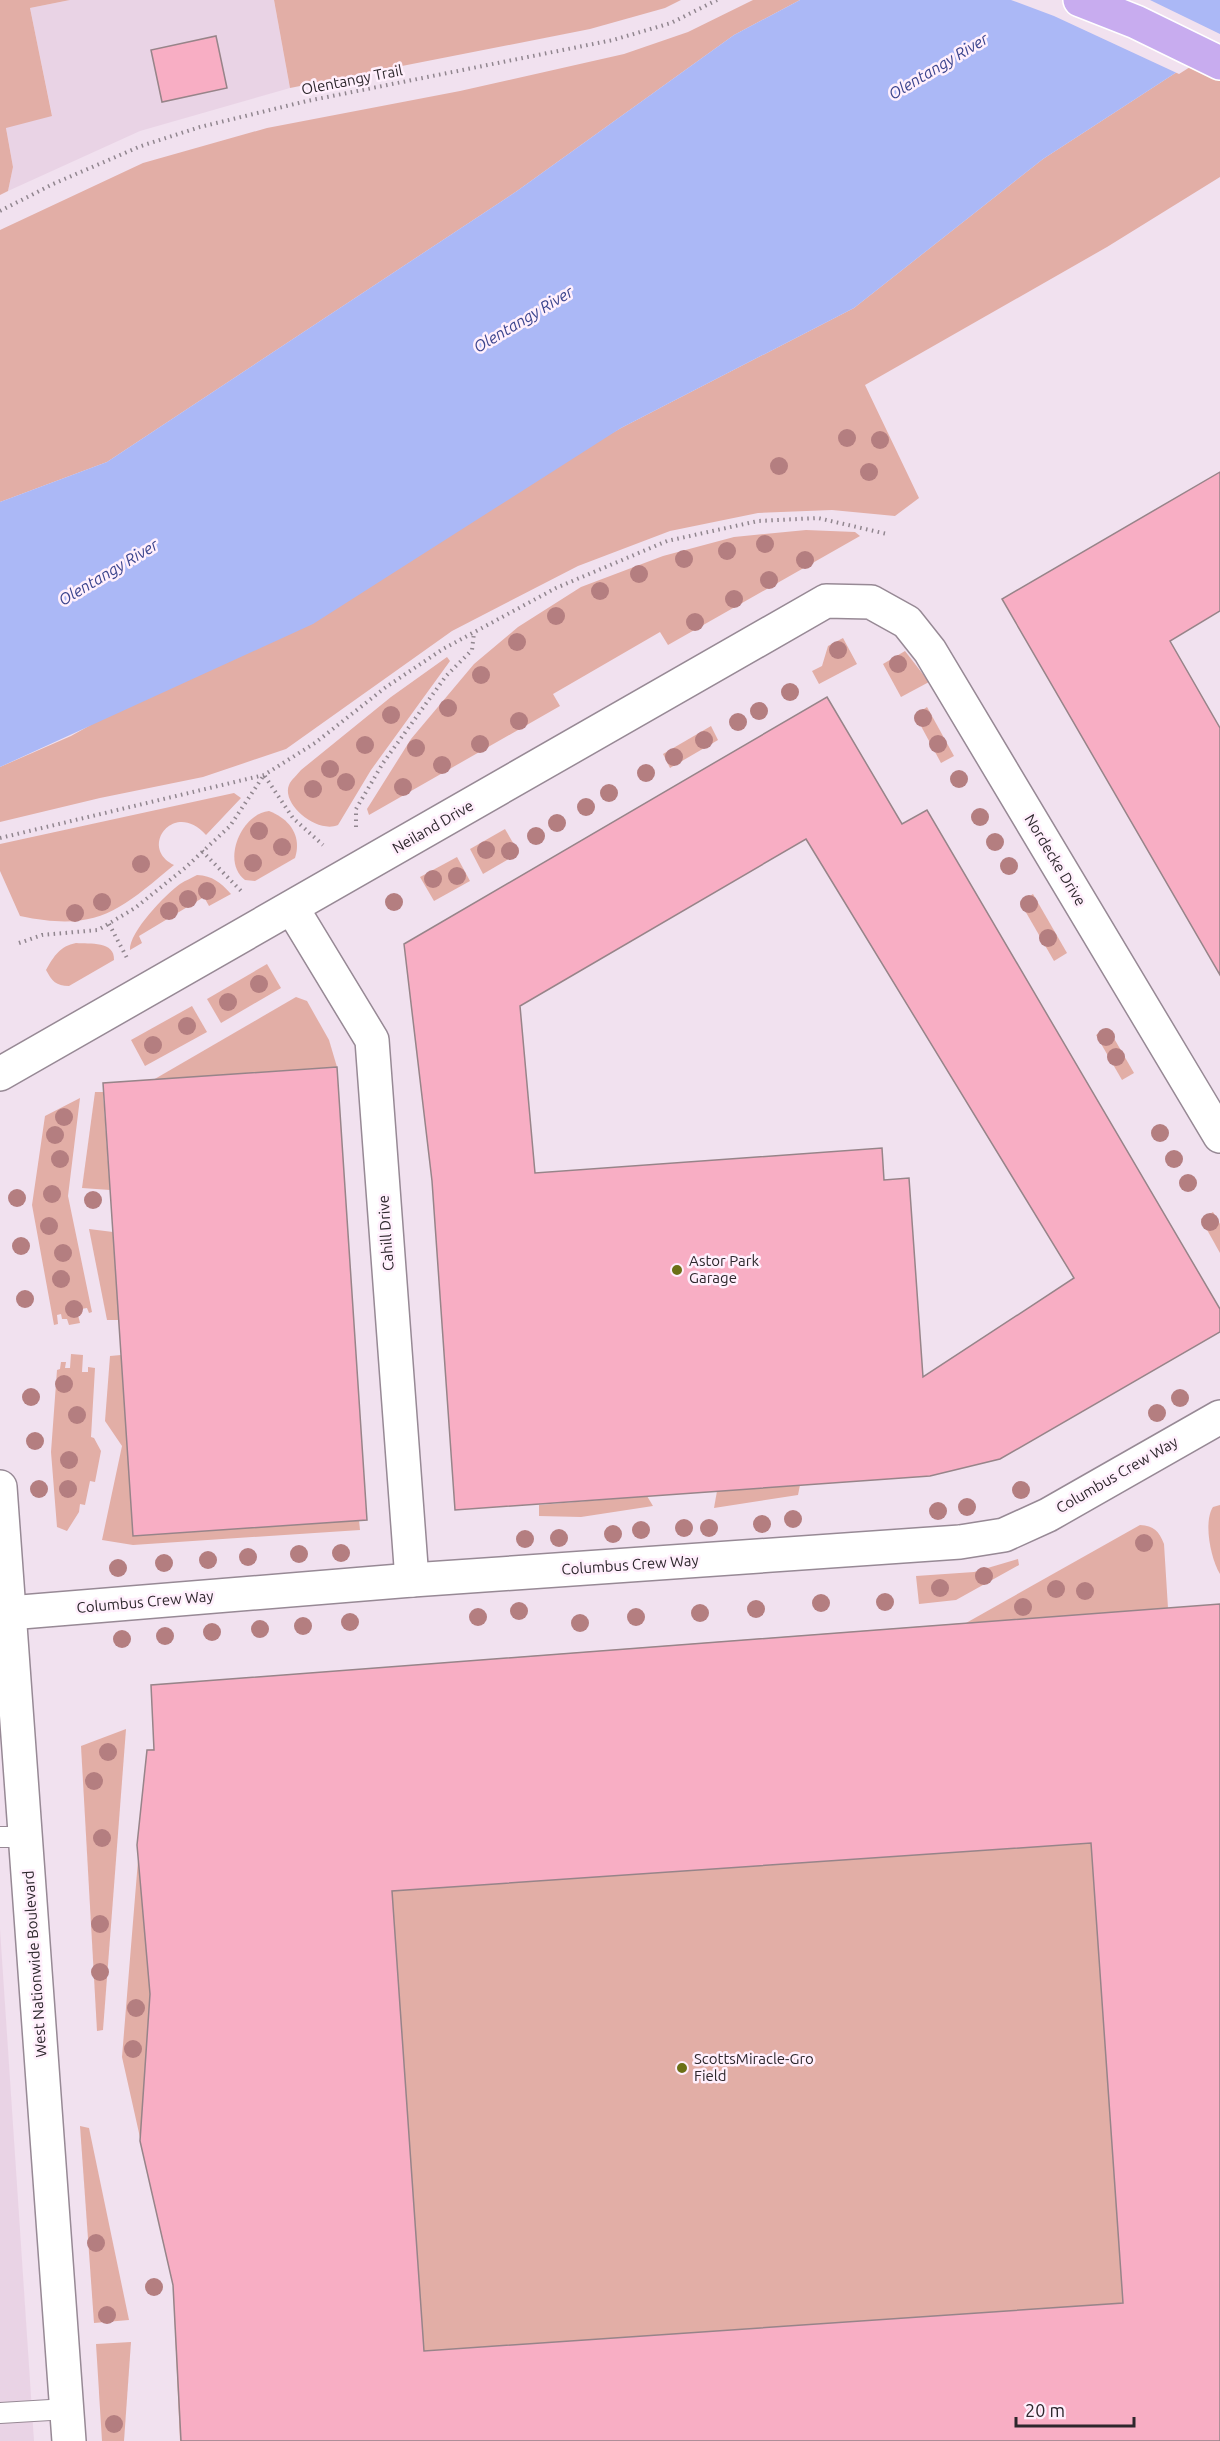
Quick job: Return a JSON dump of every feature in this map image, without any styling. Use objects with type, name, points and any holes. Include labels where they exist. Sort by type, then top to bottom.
[{"type":"highway","points":[[1080,0],[1136,22],[1220,63]]},
{"type":"street","name":"Neiland Drive","points":[[0,1074],[826,602],[871,602]]},
{"type":"street","name":"Nordecke Drive","points":[[871,602],[907,622],[930,651],[1220,1136]]},
{"type":"street","name":"Cahill Drive","points":[[292,908],[372,1040],[411,1580]]},
{"type":"street","name":"Columbus Crew Way","points":[[9,1613],[411,1580],[960,1542],[1004,1534],[1048,1515],[1220,1417]]},
{"type":"street","name":"West Nationwide Boulevard","points":[[0,1487],[9,1613],[13,1837],[69,2441]]},
{"type":"lane","points":[[0,2413],[67,2409]]},
{"type":"path","name":"Olentangy Trail","points":[[0,211],[53,184],[141,146],[200,127],[307,101],[613,40],[670,23],[717,0]]},
{"type":"path","points":[[0,838],[264,775],[315,743],[386,687],[442,649],[556,588],[667,542],[758,521],[818,518],[886,534]]},
{"type":"path","points":[[356,830],[356,809],[383,763],[446,676],[472,650],[474,632]]},
{"type":"path","points":[[264,775],[293,818],[326,848]]},
{"type":"path","points":[[20,943],[42,935],[98,930],[135,908],[230,826],[264,775]]},
{"type":"path","points":[[202,851],[244,893]]},
{"type":"path","points":[[109,924],[127,959]]},
{"type":"shaded area","points":[[0,0],[70,0],[30,8],[52,116],[6,128],[13,167],[8,191],[0,195]]},
{"type":"shaded area","points":[[70,0],[274,0],[290,88],[140,131],[8,191],[13,167],[6,127],[52,115],[30,8]]},
{"type":"shaded area","points":[[274,0],[681,0],[665,8],[590,29],[290,88]]},
{"type":"shaded area","points":[[753,0],[800,0],[734,35],[517,191],[107,462],[0,502],[0,230],[143,163],[267,128],[460,91],[624,54],[688,32]]},
{"type":"shaded area","points":[[1220,44],[1220,177],[1107,247],[865,385],[919,498],[895,516],[832,510],[758,513],[670,531],[578,566],[452,631],[286,749],[203,777],[0,822],[0,767],[71,736],[621,428],[854,308],[1043,159]]},
{"type":"shaded area","points":[[806,530],[855,532],[860,536],[668,645],[660,632],[553,694],[560,706],[369,815],[367,809],[411,739],[474,664],[518,627],[581,587],[663,556],[734,537]]},
{"type":"shaded area","points":[[843,638],[857,664],[819,684],[812,671],[822,666],[828,646]]},
{"type":"shaded area","points":[[905,651],[929,682],[901,697],[883,664]]},
{"type":"shaded area","points":[[447,657],[450,661],[371,770],[338,825],[330,827],[320,825],[303,816],[290,801],[288,793],[290,783],[301,770],[391,697]]},
{"type":"shaded area","points":[[927,707],[954,756],[941,763],[915,715]]},
{"type":"shaded area","points":[[711,726],[718,740],[670,768],[663,754]]},
{"type":"shaded area","points":[[234,793],[241,798],[206,835],[194,825],[182,822],[172,824],[164,830],[159,848],[164,857],[174,865],[121,906],[87,919],[68,921],[20,916],[0,871],[0,844]]},
{"type":"shaded area","points":[[269,811],[283,819],[293,829],[297,843],[295,858],[255,881],[245,880],[238,872],[235,862],[238,840],[250,821],[259,814]]},
{"type":"shaded area","points":[[505,829],[519,853],[483,874],[470,849]]},
{"type":"shaded area","points":[[457,857],[470,881],[434,901],[420,877]]},
{"type":"shaded area","points":[[197,875],[216,880],[231,894],[209,906],[204,897],[139,936],[142,943],[130,950],[135,934],[166,896],[180,884]]},
{"type":"shaded area","points":[[1033,894],[1067,953],[1054,961],[1020,902]]},
{"type":"shaded area","points":[[76,943],[106,947],[110,949],[114,960],[69,986],[58,984],[52,980],[46,970],[58,952]]},
{"type":"shaded area","points":[[267,964],[281,988],[221,1023],[207,999]]},
{"type":"shaded area","points":[[296,997],[307,1001],[329,1040],[337,1067],[153,1080]]},
{"type":"shaded area","points":[[192,1006],[207,1032],[145,1066],[131,1040]]},
{"type":"shaded area","points":[[1108,1028],[1134,1073],[1122,1080],[1096,1035]]},
{"type":"shaded area","points":[[95,1092],[103,1092],[110,1190],[82,1188]]},
{"type":"shaded area","points":[[80,1098],[68,1196],[92,1312],[89,1313],[87,1308],[81,1309],[82,1314],[78,1315],[80,1323],[69,1325],[67,1319],[62,1319],[61,1314],[57,1315],[58,1324],[54,1325],[32,1205],[45,1116]]},
{"type":"shaded area","points":[[1213,1212],[1220,1224],[1220,1253],[1201,1219]]},
{"type":"shaded area","points":[[89,1229],[113,1232],[119,1320],[107,1320]]},
{"type":"shaded area","points":[[71,1354],[83,1355],[82,1372],[88,1372],[88,1367],[95,1368],[91,1437],[94,1438],[101,1451],[95,1482],[90,1481],[85,1505],[80,1504],[79,1512],[67,1531],[57,1527],[51,1452],[57,1370],[60,1369],[61,1362],[66,1362],[65,1368],[70,1368]]},
{"type":"shaded area","points":[[121,1355],[359,1520],[360,1530],[133,1545],[102,1540],[122,1446],[105,1421],[110,1356]]},
{"type":"shaded area","points":[[800,1485],[798,1495],[714,1508],[717,1491]]},
{"type":"shaded area","points":[[647,1496],[653,1506],[581,1517],[539,1516],[539,1505]]},
{"type":"shaded area","points":[[1220,1505],[1220,1574],[1211,1551],[1208,1531],[1213,1507]]},
{"type":"shaded area","name":"ScottsMiracle-Gro Field","points":[[1140,1525],[1155,1530],[1164,1544],[1220,2441],[180,2441],[173,2285],[122,2057],[147,1750],[154,1749],[151,1685],[966,1623]]},
{"type":"shaded area","points":[[1018,1559],[1019,1565],[956,1600],[919,1604],[916,1576],[974,1572]]},
{"type":"shaded area","points":[[126,1729],[103,2030],[97,2031],[81,1746]]},
{"type":"shaded area","points":[[0,1929],[34,2441],[0,2441]]},
{"type":"shaded area","points":[[80,2126],[89,2128],[129,2320],[94,2323]]},
{"type":"shaded area","points":[[131,2342],[124,2441],[102,2441],[96,2344]]},
{"type":"water","name":"Olentangy River","points":[[800,0],[1220,0],[1220,44],[1043,159],[854,308],[621,428],[313,624],[0,767],[0,502],[107,462],[517,191],[734,35]]},
{"type":"pier","points":[[1011,0],[1150,0],[1220,34],[1220,48],[1179,74],[1054,16]]},
{"type":"building","points":[[216,36],[227,88],[162,102],[151,50]]},
{"type":"building","points":[[1220,472],[1220,611],[1170,641],[1220,728],[1220,975],[1002,599]]},
{"type":"building","points":[[827,697],[902,824],[927,810],[1220,1309],[1220,1332],[1000,1459],[930,1476],[455,1510],[432,1181],[404,944]],"holes":[[[806,839],[1074,1278],[923,1377],[909,1178],[884,1180],[882,1148],[535,1173],[520,1006]]]},
{"type":"building","points":[[337,1067],[367,1520],[133,1536],[103,1083]]},
{"type":"building","name":"ScottsMiracle-Gro Field","points":[[1220,1604],[1220,2441],[181,2441],[173,2285],[140,2141],[150,1994],[137,1845],[147,1750],[154,1750],[151,1685]],"holes":[[[1091,1843],[1123,2303],[424,2351],[392,1891]]]},
{"type":"place","name":"Astor Park Garage","points":[[677,1270]]},
{"type":"place","name":"ScottsMiracle-Gro Field","points":[[682,2068]]}]
